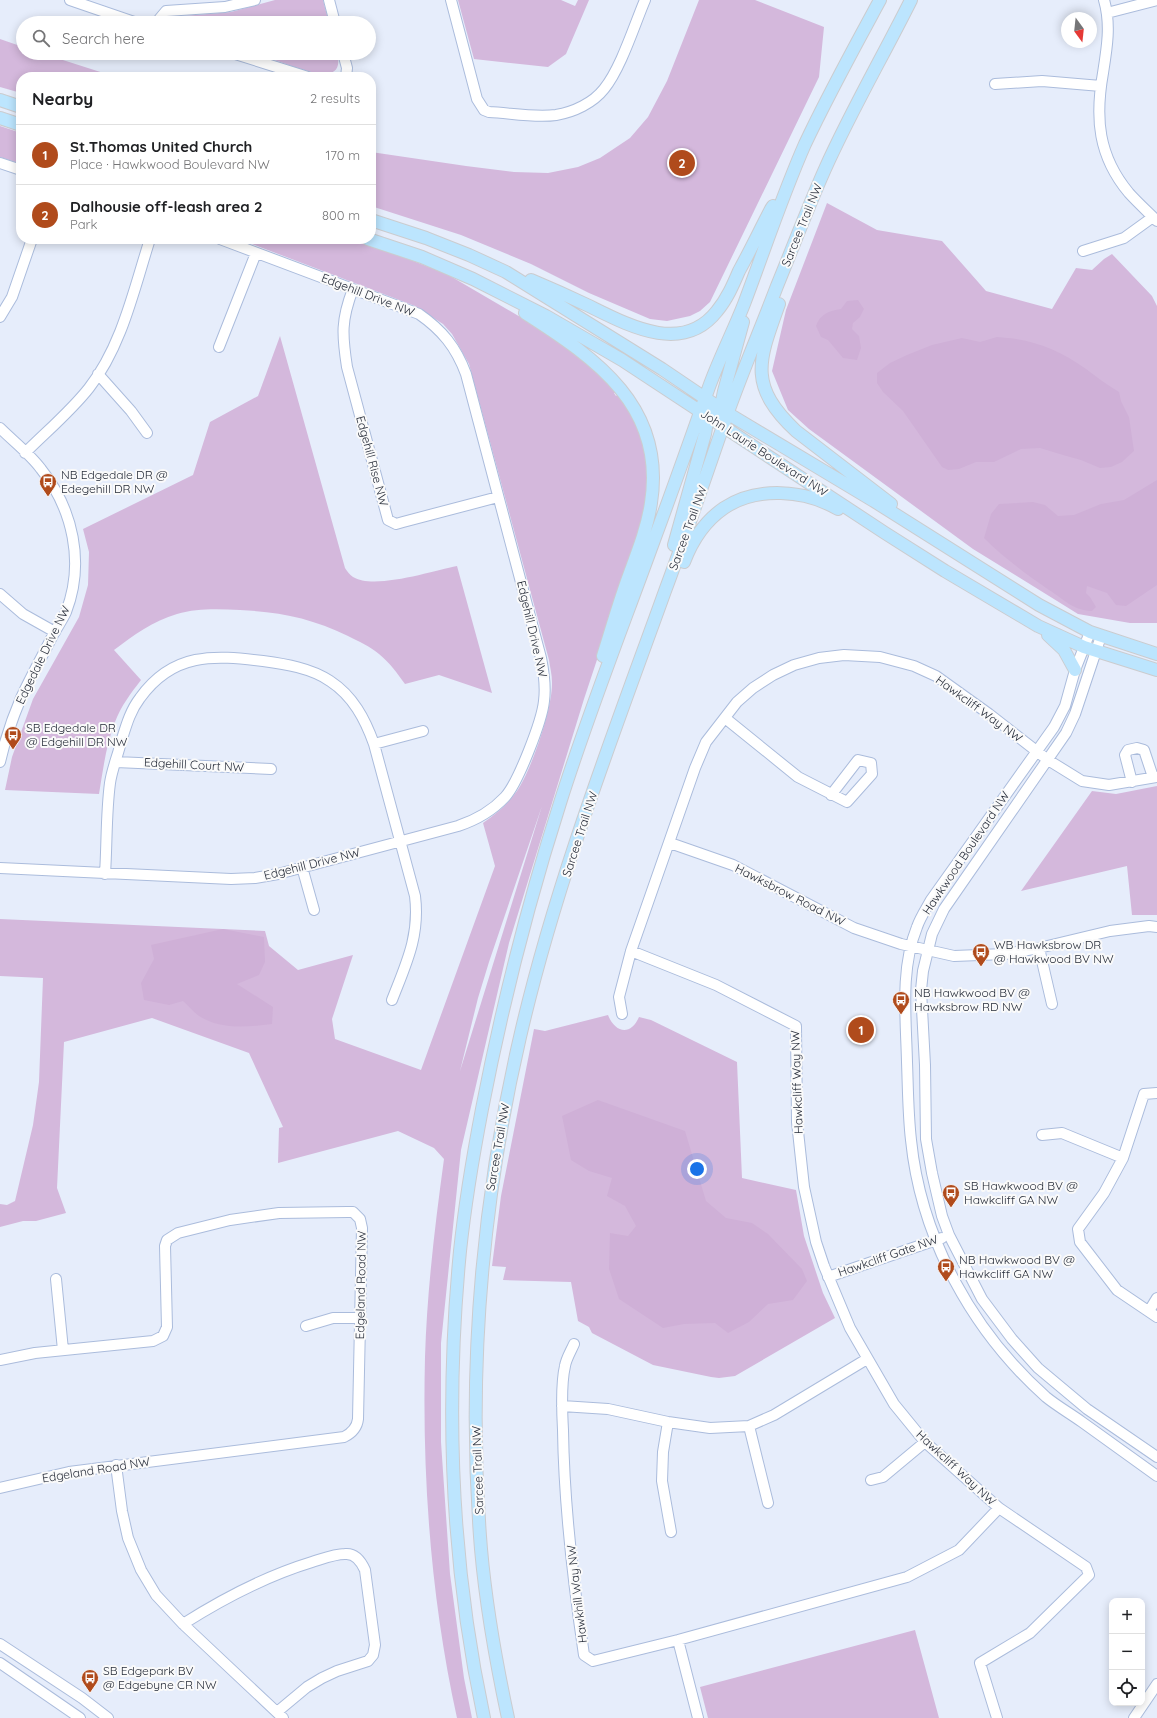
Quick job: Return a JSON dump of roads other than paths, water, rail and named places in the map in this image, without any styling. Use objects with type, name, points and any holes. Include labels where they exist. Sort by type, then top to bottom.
[{"type":"main road","points":[[668,584],[669,561],[686,506],[705,415],[709,406],[706,398],[744,302],[782,199],[806,142],[841,72],[880,0]]},
{"type":"main road","name":"Sarcee Trail NW","points":[[724,411],[827,164],[911,0]]},
{"type":"main road","points":[[0,100],[16,105]]},
{"type":"main road","points":[[0,118],[16,123]]},
{"type":"main road","points":[[506,272],[522,276],[628,325],[658,333],[680,333],[695,329],[709,320],[718,311],[729,293],[771,209],[782,199]]},
{"type":"main road","points":[[811,200],[805,230],[762,356],[761,374],[764,388],[772,404],[796,431],[875,491],[919,529]]},
{"type":"main road","name":"John Laurie Boulevard NW","points":[[376,222],[426,238],[506,272],[662,369],[724,411],[919,529],[1039,605],[1096,634],[1157,654]]},
{"type":"main road","name":"John Laurie Boulevard NW","points":[[376,242],[422,257],[498,292],[546,316],[622,360],[885,533],[951,575],[1038,626],[1084,647],[1157,670]]},
{"type":"main road","points":[[498,292],[500,298],[549,328],[593,361],[615,382],[637,412],[649,442],[654,463],[651,504],[645,530],[622,594],[595,680],[594,702]]},
{"type":"main road","points":[[723,427],[719,419],[724,411],[724,391],[744,318],[744,302]]},
{"type":"main road","name":"Sarcee Trail NW","points":[[484,1718],[475,1678],[465,1615],[455,1500],[452,1416],[454,1324],[460,1248],[474,1150],[492,1056],[531,898],[560,803],[594,702],[705,415]]},
{"type":"main road","name":"Sarcee Trail NW","points":[[508,1718],[490,1626],[477,1494],[476,1371],[480,1278],[489,1199],[501,1129],[518,1046],[543,949],[568,868],[625,702],[723,427]]},
{"type":"main road","points":[[625,702],[639,685],[672,591],[690,547],[699,533],[724,508],[751,496],[769,493],[794,494],[832,506],[858,521],[885,533]]},
{"type":"main road","points":[[1038,626],[1064,650],[1074,670]]},
{"type":"street","points":[[70,0],[117,16]]},
{"type":"street","points":[[162,16],[166,11],[225,7],[255,0]]},
{"type":"street","points":[[329,0],[333,16]]},
{"type":"street","points":[[451,0],[479,105],[484,110],[489,112],[548,115],[570,112],[582,106],[604,90],[613,76],[645,0]]},
{"type":"street","points":[[1083,251],[1124,238],[1155,219],[1123,185],[1106,154],[1099,120],[1101,86],[1108,37],[1107,13],[1104,0]]},
{"type":"street","points":[[1107,13],[1157,0]]},
{"type":"street","points":[[254,60],[292,72]]},
{"type":"street","points":[[346,60],[348,68],[347,72]]},
{"type":"street","points":[[995,84],[1042,81],[1101,86]]},
{"type":"street","points":[[0,163],[16,168]]},
{"type":"street","points":[[0,317],[12,297],[30,244]]},
{"type":"street","points":[[25,453],[89,388],[98,374],[112,350],[148,244]]},
{"type":"street","name":"Edgehill Drive NW","points":[[0,868],[231,879],[255,878],[302,868],[458,826],[476,819],[506,796],[519,774],[544,703],[544,673],[466,374],[459,357],[450,341],[440,330],[419,314],[233,244]]},
{"type":"street","points":[[220,347],[256,253]]},
{"type":"street","name":"Edgehill Rise NW","points":[[353,290],[344,318],[344,346],[349,374],[388,520],[396,524],[498,497]]},
{"type":"street","points":[[98,374],[131,411],[147,433]]},
{"type":"street","name":"Edgedale Drive NW","points":[[0,428],[40,467],[54,486],[71,527],[75,550],[75,574],[72,595],[65,613],[21,698],[5,740],[0,762]]},
{"type":"street","points":[[0,594],[23,614],[55,632]]},
{"type":"street","name":"Hawkwood Boulevard NW","points":[[1096,634],[1084,647],[1074,670],[1064,706],[1054,727],[931,900],[917,927],[911,946],[906,987],[908,1096],[911,1141],[917,1176],[935,1240],[969,1306],[1001,1350],[1026,1378],[1048,1398],[1157,1476]]},
{"type":"street","name":"Hawkwood Boulevard NW","points":[[1096,634],[1096,651],[1075,714],[1066,732],[944,909],[932,934],[927,951],[921,990],[925,1065],[926,1138],[935,1187],[949,1235],[982,1299],[1012,1339],[1038,1368],[1087,1409],[1157,1457]]},
{"type":"street","name":"Hawkcliff Way NW","points":[[997,1718],[980,1663],[1030,1632],[1089,1575],[1086,1567],[999,1508],[925,1442],[894,1404],[850,1328],[828,1277],[816,1242],[804,1187],[797,1122],[796,1026],[716,985],[631,951],[695,768],[706,742],[737,702],[753,688],[773,675],[794,666],[819,658],[844,655],[880,657],[914,666],[936,676],[989,714],[1048,760],[1082,781],[1109,785],[1155,777]]},
{"type":"street","points":[[106,874],[110,782],[129,718],[135,705],[146,690],[161,676],[178,666],[196,660],[211,657],[228,657],[288,665],[330,680],[358,709],[368,726],[414,896],[416,925],[414,938],[392,1000]]},
{"type":"street","points":[[725,718],[798,777],[831,795]]},
{"type":"street","points":[[374,744],[423,731]]},
{"type":"street","points":[[1132,782],[1125,755],[1128,750],[1137,748],[1144,750],[1155,777]]},
{"type":"street","name":"Edgehill Court NW","points":[[116,762],[271,769]]},
{"type":"street","name":"Hawksbrow Road NW","points":[[670,843],[733,865],[854,928],[927,951],[954,956],[1005,954],[1039,948],[1110,931],[1149,926],[1157,927]]},
{"type":"street","points":[[302,868],[314,910]]},
{"type":"street","points":[[1039,948],[1052,1004]]},
{"type":"street","points":[[622,1014],[620,997],[631,951]]},
{"type":"street","points":[[1157,1094],[1144,1094],[1123,1158],[1104,1193],[1078,1229],[1080,1242],[1117,1290],[1153,1314],[1157,1298]]},
{"type":"street","points":[[1042,1135],[1062,1133],[1123,1158]]},
{"type":"street","name":"Edgeland Road NW","points":[[0,1360],[35,1353],[153,1341],[163,1336],[168,1327],[164,1253],[167,1240],[172,1235],[190,1229],[257,1216],[305,1212],[352,1212],[360,1219],[362,1228],[358,1419],[357,1425],[350,1434],[68,1472],[0,1488]]},
{"type":"street","name":"Hawkcliff Gate NW","points":[[828,1277],[949,1235]]},
{"type":"street","points":[[56,1279],[63,1350]]},
{"type":"street","points":[[306,1326],[333,1318],[360,1318]]},
{"type":"street","name":"Hawkhill Way NW","points":[[574,1344],[565,1366],[562,1406],[563,1456],[567,1507],[584,1655],[593,1661],[678,1640],[907,1576],[959,1550],[999,1508]]},
{"type":"street","points":[[562,1406],[608,1409],[668,1422],[710,1428],[749,1426],[774,1415],[867,1359]]},
{"type":"street","points":[[1079,1420],[1087,1409]]},
{"type":"street","points":[[668,1422],[663,1452],[662,1481],[671,1532]]},
{"type":"street","points":[[749,1426],[768,1503]]},
{"type":"street","points":[[871,1480],[883,1477],[925,1442]]},
{"type":"street","points":[[116,1465],[124,1523],[128,1538],[141,1570],[156,1595],[183,1624],[280,1715],[307,1687],[337,1671],[364,1663],[373,1655],[375,1645],[365,1570],[358,1559],[345,1554],[321,1559],[278,1573],[228,1596],[183,1624]]},
{"type":"street","points":[[678,1640],[698,1718]]},
{"type":"street","points":[[0,1644],[82,1698],[108,1718]]},
{"type":"street","points":[[0,1663],[80,1718]]},
{"type":"street","points":[[1145,1697],[1157,1684]]},
{"type":"street","points":[[1134,1718],[1138,1706]]},
{"type":"place","name":"Dalhousie off-leash area 2","points":[[682,163]]},
{"type":"place","name":"NB Edgedale DR @ Edegehill DR NW","points":[[48,497]]},
{"type":"place","name":"SB Edgedale DR @ Edgehill DR NW","points":[[13,750]]},
{"type":"place","name":"WB Hawksbrow DR @ Hawkwood BV NW","points":[[981,967]]},
{"type":"place","name":"NB Hawkwood BV @ Hawksbrow RD NW","points":[[901,1015]]},
{"type":"place","name":"St.Thomas United Church","points":[[861,1030]]},
{"type":"place","name":"SB Hawkwood BV @ Hawkcliff GA NW","points":[[951,1208]]},
{"type":"place","name":"NB Hawkwood BV @ Hawkcliff GA NW","points":[[946,1282]]},
{"type":"place","name":"SB Edgepark BV @ Edgebyne CR NW","points":[[90,1693]]}]
